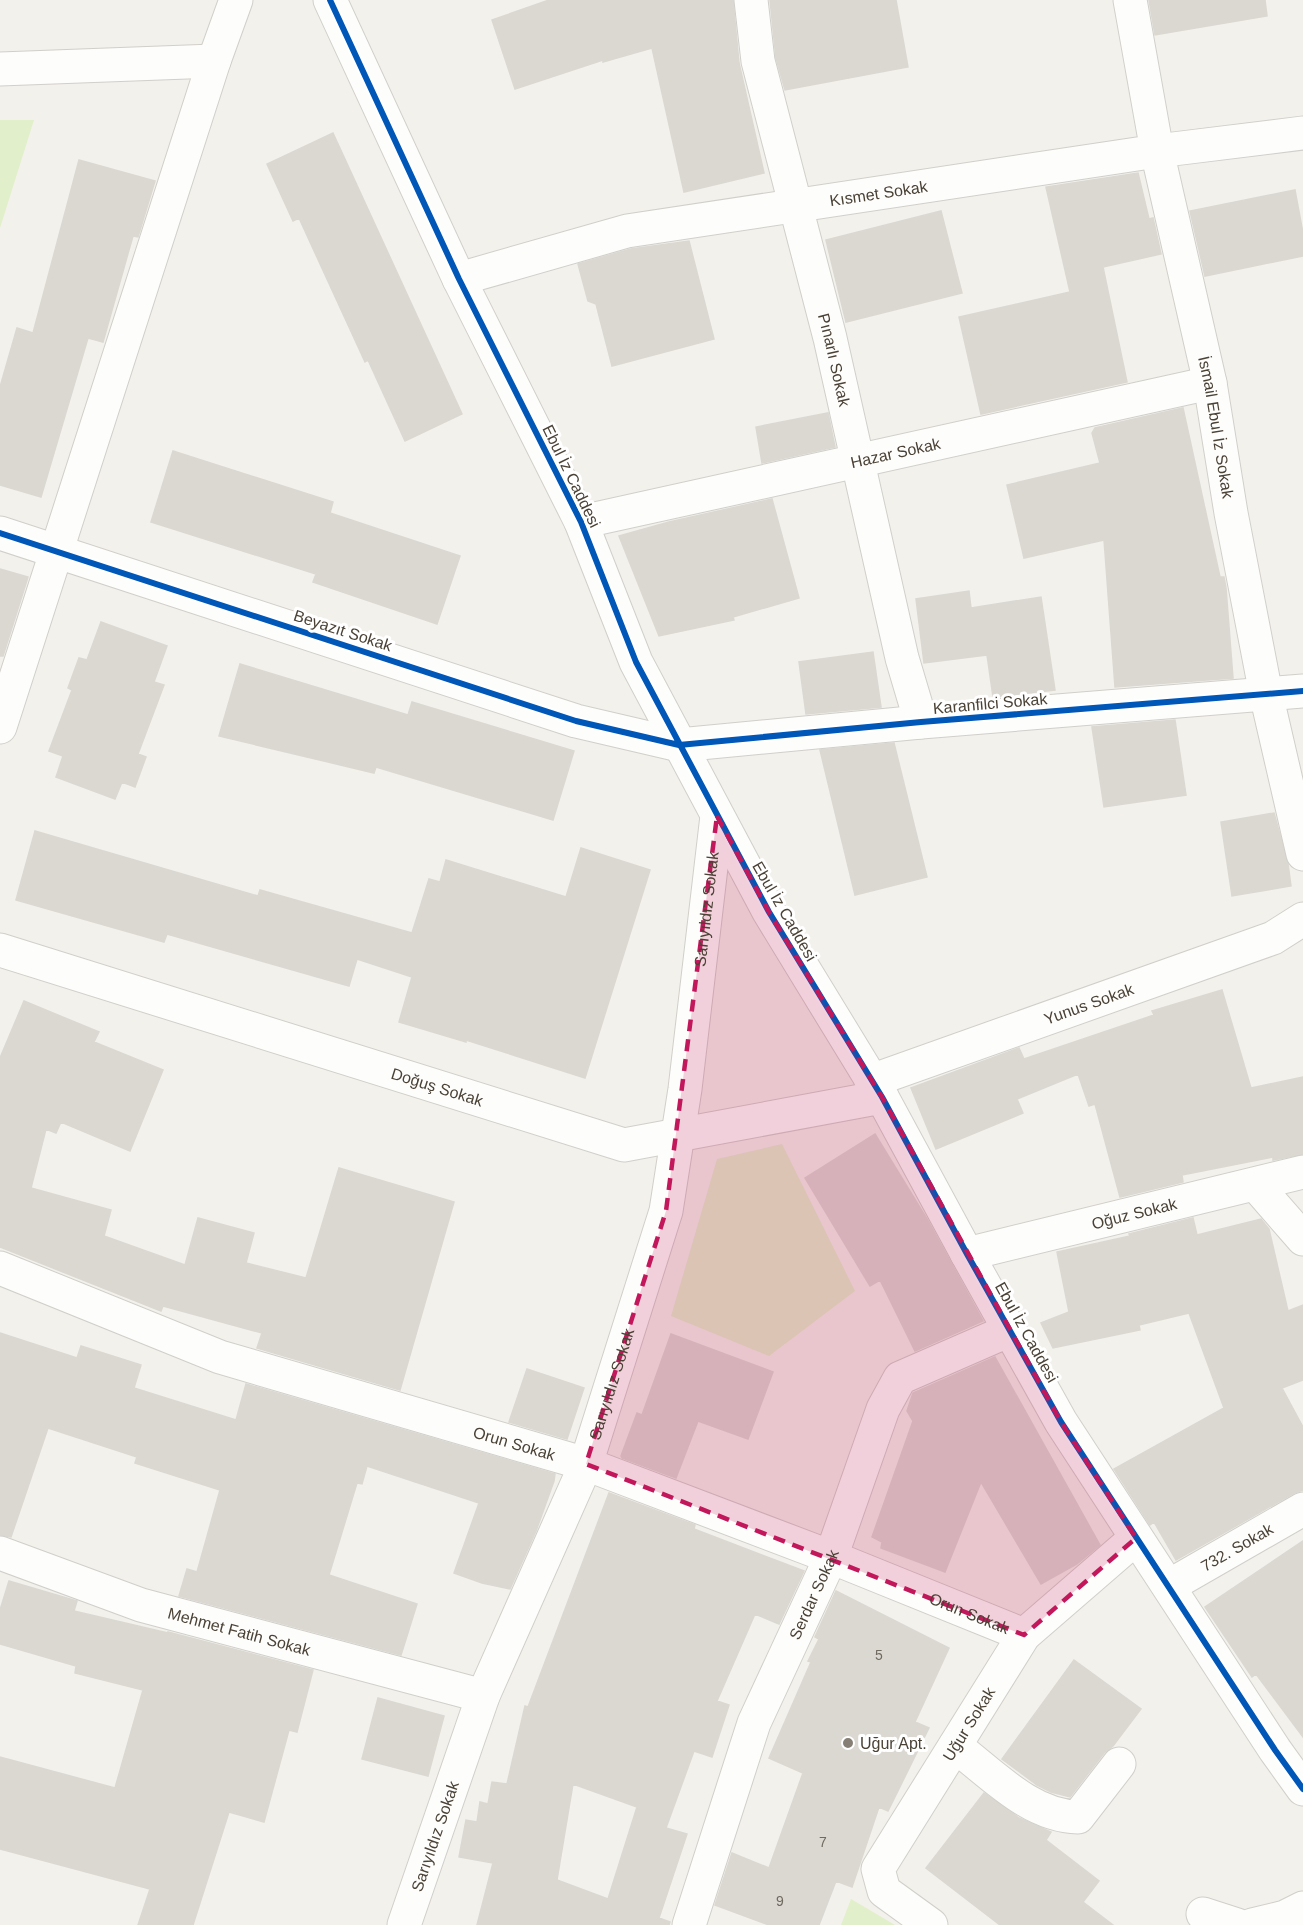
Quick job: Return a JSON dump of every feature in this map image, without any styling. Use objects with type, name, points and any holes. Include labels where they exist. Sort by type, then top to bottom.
[{"type":"street","points":[[0,727],[214,61],[236,0]]},
{"type":"street","name":"Ebul İz Caddesi","points":[[331,0],[459,279],[581,522],[636,662],[769,912],[877,1089],[966,1254],[1061,1422],[1275,1750],[1303,1789]]},
{"type":"street","name":"Pınarlı Sokak","points":[[751,0],[758,61],[796,204],[902,658],[921,722]]},
{"type":"street","name":"İsmail Ebul İz Sokak","points":[[1130,0],[1156,151],[1210,383],[1231,513],[1266,694],[1303,854]]},
{"type":"street","points":[[0,69],[214,61]]},
{"type":"street","name":"Kısmet Sokak","points":[[459,279],[627,231],[1156,151],[1303,133]]},
{"type":"street","name":"Hazar Sokak","points":[[581,522],[1210,383]]},
{"type":"street","name":"Beyazıt Sokak","points":[[0,533],[576,721],[679,745]]},
{"type":"street","name":"Karanfilci Sokak","points":[[679,745],[921,722],[1303,691]]},
{"type":"street","name":"Sarıyıldız Sokak","points":[[404,1925],[483,1696],[586,1464],[666,1211],[678,1136],[717,816]]},
{"type":"street","name":"Yunus Sokak","points":[[877,1089],[1273,938],[1303,919]]},
{"type":"street","name":"Doğuş Sokak","points":[[0,950],[624,1145],[678,1136],[877,1089]]},
{"type":"street","name":"Oğuz Sokak","points":[[966,1254],[1303,1172]]},
{"type":"street","points":[[1256,1185],[1303,1239]]},
{"type":"street","name":"Orun Sokak","points":[[0,1268],[220,1357],[586,1464],[831,1557],[1024,1635]]},
{"type":"street","name":"Serdar Sokak","points":[[689,1925],[754,1723],[831,1557],[883,1409],[900,1378],[1011,1330]]},
{"type":"street","name":"732. Sokak","points":[[1169,1586],[1303,1509]]},
{"type":"street","name":"Uğur Sokak","points":[[931,1925],[884,1891],[878,1869],[1024,1635],[1136,1538]]},
{"type":"street","name":"Mehmet Fatih Sokak","points":[[0,1553],[141,1605],[483,1696]]},
{"type":"street","points":[[955,1746],[1023,1799],[1050,1814],[1066,1817],[1078,1817],[1119,1764]]},
{"type":"street","points":[[1252,1925],[1285,1917],[1303,1908]]},
{"type":"street","points":[[1203,1914],[1237,1925]]},
{"type":"highlighted area","points":[[717,816],[769,912],[882,1097],[1061,1422],[1136,1538],[1024,1635],[586,1464],[666,1211]]},
{"type":"green space","points":[[0,120],[34,120],[0,228]]},
{"type":"green space","points":[[782,1144],[855,1291],[769,1356],[671,1316],[717,1159]]},
{"type":"green space","points":[[851,1899],[895,1925],[841,1925]]},
{"type":"building","points":[[549,0],[733,0],[739,63],[764,173],[684,192],[652,48],[603,62],[603,60],[515,89],[492,20]]},
{"type":"building","points":[[770,0],[896,0],[908,67],[785,90],[776,58]]},
{"type":"building","points":[[1149,0],[1265,0],[1267,16],[1155,35]]},
{"type":"building","points":[[333,133],[462,414],[405,441],[368,360],[365,362],[299,218],[293,221],[267,164]]},
{"type":"building","points":[[79,160],[155,181],[138,237],[133,236],[103,342],[88,338],[41,497],[0,485],[0,387],[17,328],[33,333]]},
{"type":"building","points":[[1138,173],[1149,219],[1153,218],[1161,254],[1103,267],[1127,382],[981,414],[959,317],[1070,292],[1046,187]]},
{"type":"building","points":[[1295,190],[1303,233],[1303,256],[1205,276],[1190,211]]},
{"type":"building","points":[[941,211],[962,293],[846,322],[826,240]]},
{"type":"building","points":[[689,241],[714,339],[612,366],[596,304],[588,301],[578,264],[631,249]]},
{"type":"building","points":[[1183,408],[1220,577],[1224,577],[1233,678],[1115,687],[1104,540],[1024,558],[1007,485],[1100,463],[1092,433],[1095,428]]},
{"type":"building","points":[[828,413],[835,447],[762,463],[756,427]]},
{"type":"building","points":[[173,451],[333,502],[330,513],[460,556],[437,624],[313,582],[316,574],[151,522]]},
{"type":"building","points":[[772,499],[799,598],[733,617],[734,620],[659,636],[619,536],[669,522]]},
{"type":"building","points":[[0,569],[28,577],[3,656],[0,656]]},
{"type":"building","points":[[969,591],[971,608],[1041,597],[1055,690],[993,697],[987,655],[924,663],[916,599]]},
{"type":"building","points":[[101,622],[167,646],[154,682],[164,685],[138,754],[146,757],[135,787],[122,782],[115,799],[56,777],[63,756],[49,751],[72,690],[68,688],[79,658],[87,660]]},
{"type":"building","points":[[873,652],[881,707],[806,714],[799,662]]},
{"type":"building","points":[[240,664],[408,715],[412,702],[574,751],[553,820],[376,767],[374,773],[219,736]]},
{"type":"building","points":[[1175,720],[1186,795],[1104,807],[1092,727]]},
{"type":"building","points":[[894,743],[927,877],[855,895],[820,750]]},
{"type":"building","points":[[1274,813],[1288,864],[1291,886],[1232,896],[1221,822]]},
{"type":"building","points":[[35,831],[258,896],[260,890],[412,933],[429,879],[440,882],[446,860],[566,897],[581,848],[650,870],[585,1078],[466,1040],[466,1042],[399,1022],[412,977],[357,959],[349,986],[167,934],[164,942],[16,900]]},
{"type":"building","points":[[1222,990],[1251,1088],[1303,1077],[1303,1154],[1273,1160],[1273,1157],[1182,1175],[1183,1182],[1120,1197],[1095,1104],[1089,1106],[1078,1074],[1017,1099],[1023,1113],[936,1149],[911,1088],[1019,1048],[1024,1059],[1154,1015],[1152,1011]]},
{"type":"building","points":[[24,1001],[99,1032],[94,1042],[163,1070],[130,1151],[61,1122],[56,1133],[46,1129],[31,1188],[111,1210],[104,1236],[185,1265],[198,1218],[254,1233],[246,1263],[306,1278],[339,1168],[454,1202],[400,1390],[257,1348],[262,1333],[163,1306],[161,1311],[0,1247],[0,1058]]},
{"type":"building","points":[[875,1134],[927,1219],[983,1321],[915,1351],[880,1280],[870,1286],[805,1178]]},
{"type":"building","points":[[1193,1218],[1197,1235],[1261,1219],[1269,1229],[1288,1311],[1303,1305],[1303,1380],[1282,1388],[1303,1427],[1303,1490],[1176,1560],[1154,1522],[1150,1525],[1114,1469],[1224,1408],[1189,1313],[1139,1325],[1140,1330],[1053,1348],[1041,1323],[1069,1312],[1057,1252],[1130,1236],[1129,1234]]},
{"type":"building","points":[[0,1333],[77,1358],[81,1346],[141,1365],[134,1388],[236,1420],[246,1384],[555,1474],[554,1481],[536,1531],[510,1589],[482,1583],[454,1573],[479,1503],[367,1466],[362,1484],[357,1483],[329,1575],[417,1604],[401,1655],[179,1596],[187,1569],[197,1572],[220,1490],[135,1463],[137,1457],[48,1428],[11,1537],[0,1535]]},
{"type":"building","points":[[671,1334],[773,1372],[748,1439],[698,1421],[676,1478],[621,1456],[637,1413],[642,1415]]},
{"type":"building","points":[[995,1357],[1100,1545],[1077,1564],[1041,1584],[981,1482],[945,1572],[881,1548],[882,1542],[872,1537],[913,1421],[907,1411],[913,1393]]},
{"type":"building","points":[[527,1369],[584,1388],[567,1439],[509,1422]]},
{"type":"building","points":[[609,1493],[695,1525],[694,1529],[804,1571],[779,1624],[755,1614],[717,1701],[729,1705],[712,1757],[694,1751],[666,1828],[687,1834],[659,1918],[670,1922],[669,1925],[477,1925],[493,1863],[459,1857],[466,1820],[477,1822],[480,1802],[488,1804],[492,1782],[507,1784],[525,1706],[528,1707]],"holes":[[[573,1784],[637,1807],[608,1899],[557,1880]]]},
{"type":"building","points":[[1303,1541],[1303,1737],[1256,1674],[1252,1677],[1205,1607]]},
{"type":"building","points":[[9,1581],[77,1601],[74,1611],[168,1632],[313,1670],[297,1732],[289,1730],[264,1822],[229,1812],[193,1925],[138,1925],[150,1889],[0,1849],[0,1757],[115,1788],[143,1690],[75,1673],[76,1666],[0,1644],[0,1610]]},
{"type":"building","points":[[836,1591],[949,1648],[915,1722],[929,1728],[888,1811],[879,1807],[852,1887],[836,1881],[819,1925],[769,1925],[715,1905],[732,1853],[769,1868],[803,1773],[769,1758],[811,1662],[808,1661],[819,1639],[815,1637]]},
{"type":"building","points":[[1074,1660],[1141,1709],[1070,1797],[1037,1785],[1002,1759]]},
{"type":"building","points":[[378,1698],[444,1716],[428,1776],[362,1759]]},
{"type":"building","points":[[984,1793],[1019,1818],[1051,1832],[1046,1840],[1099,1881],[1083,1902],[1113,1925],[1000,1925],[926,1868]]},
{"type":"cycle path","points":[[330,0],[459,279],[581,522],[636,662],[769,912],[882,1097],[1061,1422],[1275,1750],[1303,1789]]},
{"type":"cycle path","points":[[0,533],[576,721],[679,745],[921,722],[1303,691]]},
{"type":"place","name":"Uğur Apt.","points":[[848,1743]]}]
